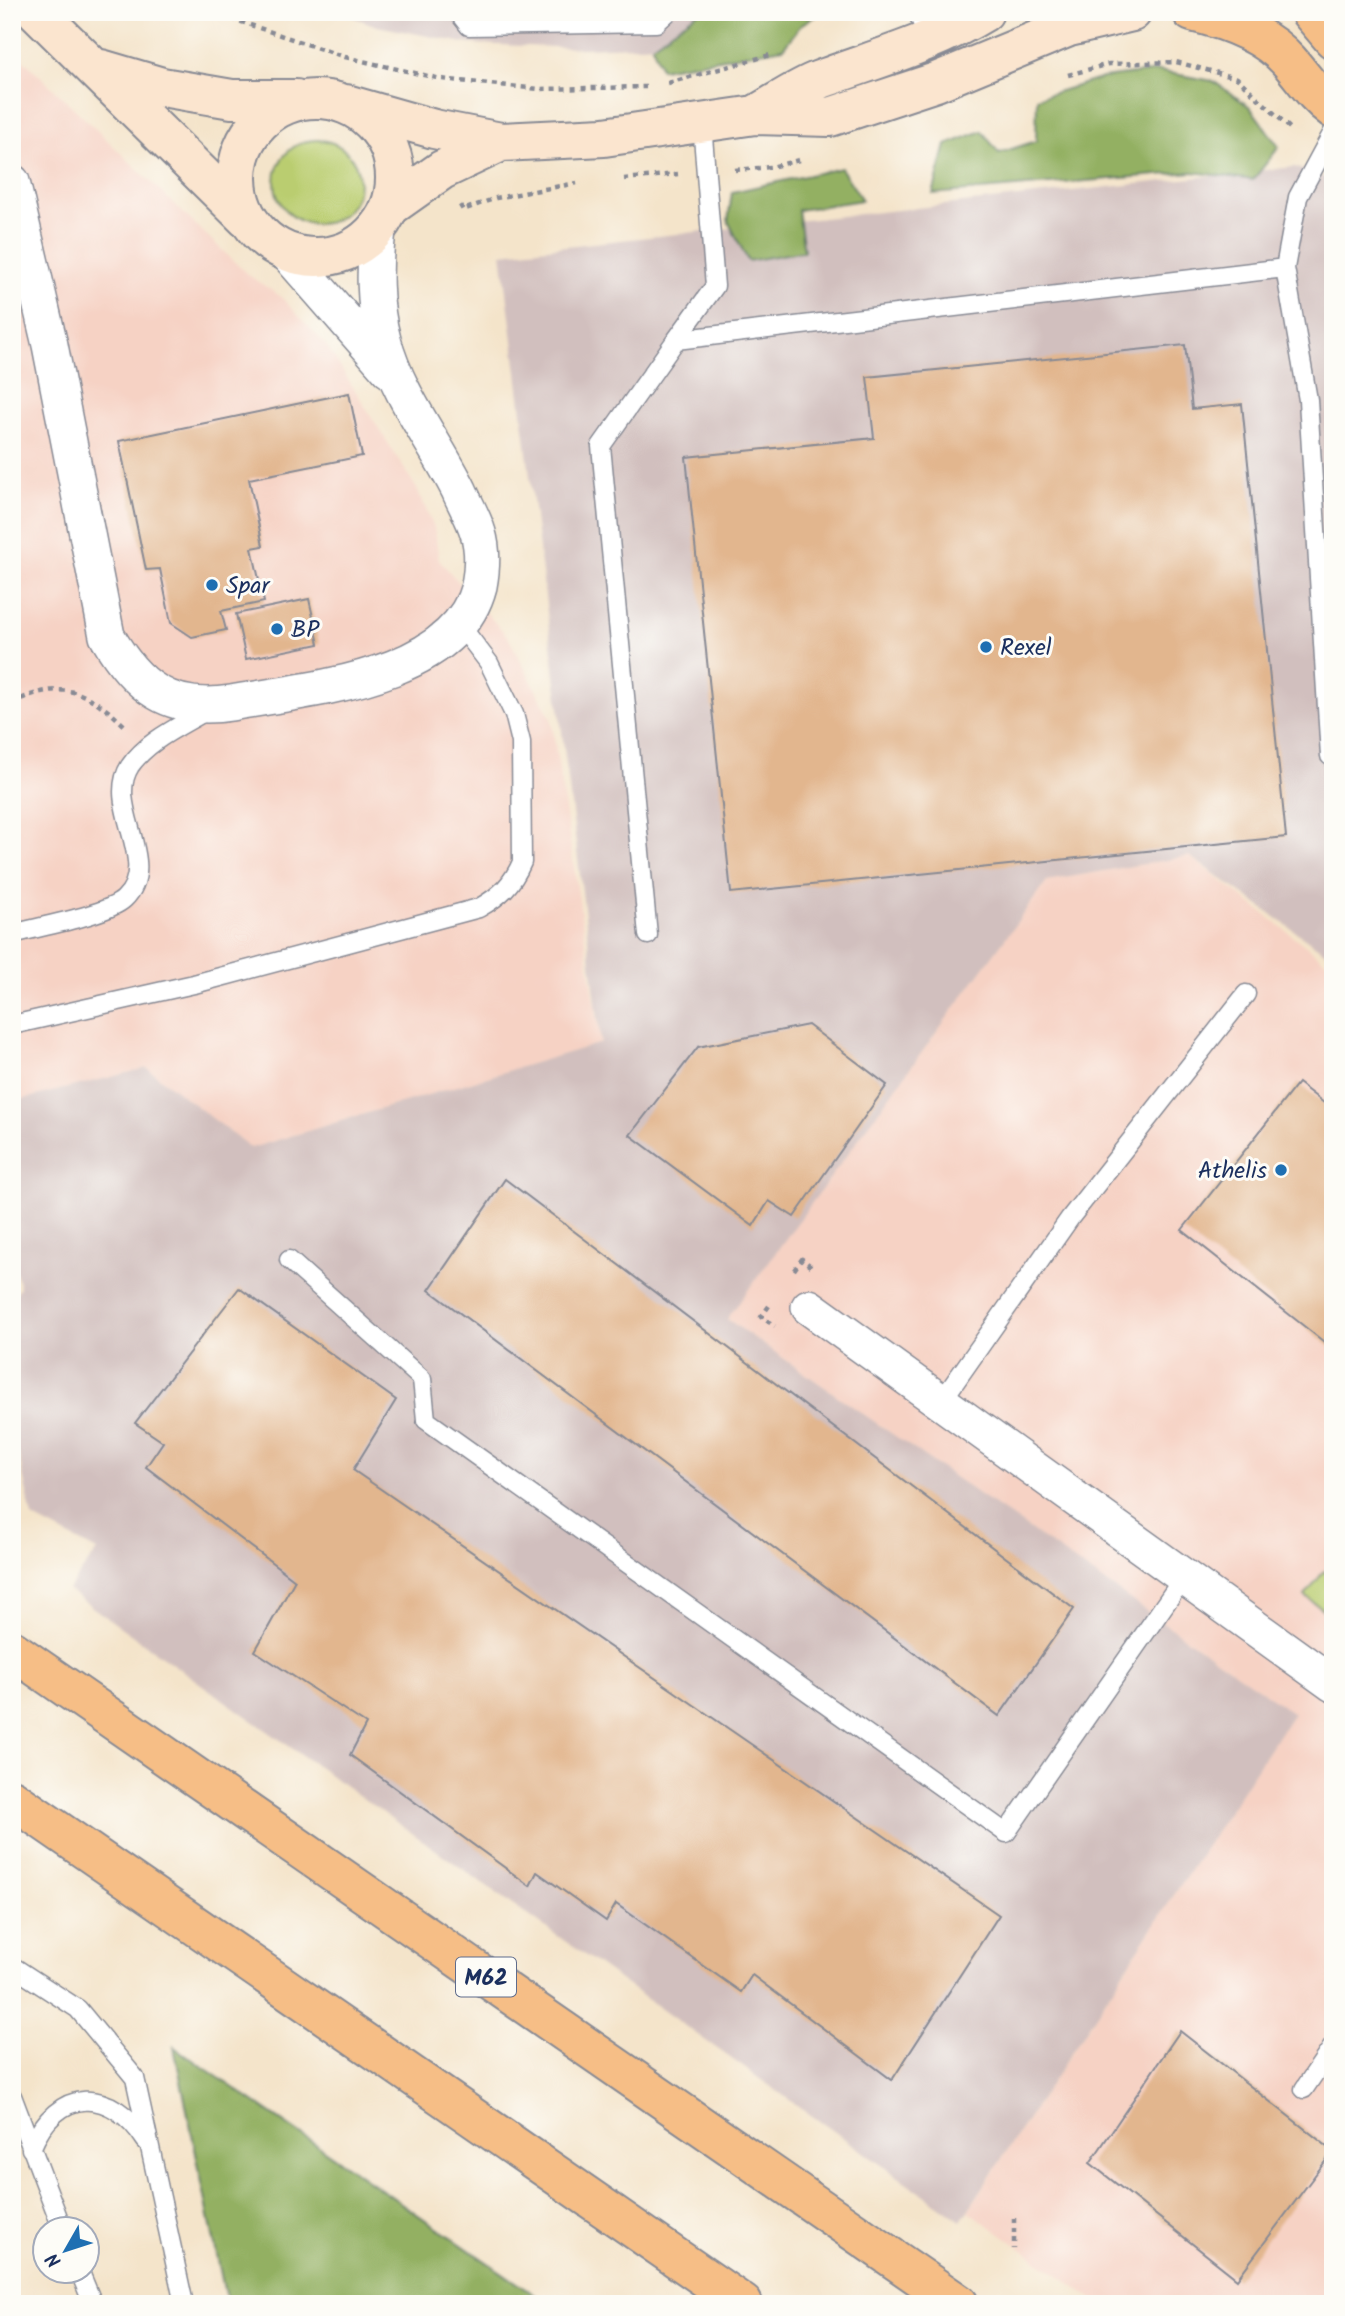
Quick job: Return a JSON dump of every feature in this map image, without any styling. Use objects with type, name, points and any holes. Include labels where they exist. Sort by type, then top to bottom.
[{"type":"main road","points":[[1192,12],[1227,22],[1263,40],[1289,61],[1304,83],[1333,109]]},
{"type":"main road","points":[[1310,12],[1333,39]]},
{"type":"main road","name":"M62","points":[[12,1650],[959,2304]]},
{"type":"main road","points":[[12,1799],[743,2304]]},
{"type":"street","points":[[37,12],[248,220],[264,240],[286,252],[311,258],[336,256],[359,246],[384,218],[442,170],[501,142]]},
{"type":"street","points":[[755,115],[923,26],[984,12]]},
{"type":"street","points":[[95,67],[162,87],[232,99],[308,99],[346,104],[433,129],[501,142],[604,137],[755,115],[830,117],[936,82],[1069,27],[1132,12]]},
{"type":"street","points":[[248,220],[238,196],[237,182],[237,169],[244,143],[260,121],[282,105],[308,99]]},
{"type":"street","points":[[12,182],[50,345],[107,636],[125,667],[153,692],[184,703],[216,705],[315,688],[386,670],[422,655],[443,642],[460,625],[475,598],[482,572],[479,534],[458,488],[396,377],[383,341],[375,300],[384,218],[396,182],[393,158],[384,135],[367,117],[346,104]]},
{"type":"street","points":[[286,252],[396,377]]},
{"type":"street","points":[[809,1307],[1322,1677]]},
{"type":"lane","points":[[458,12],[469,26],[656,23],[668,12]]},
{"type":"lane","points":[[648,934],[601,446],[715,286],[702,124]]},
{"type":"lane","points":[[1330,756],[1308,400],[1285,268],[1298,197],[1333,132]]},
{"type":"lane","points":[[676,340],[1285,268]]},
{"type":"lane","points":[[12,1025],[220,978],[479,908],[500,896],[514,880],[522,862],[521,741],[503,688],[460,625]]},
{"type":"lane","points":[[12,934],[107,909],[123,900],[132,888],[136,873],[136,852],[123,785],[129,768],[146,748],[216,705]]},
{"type":"lane","points":[[941,1402],[1070,1218],[1247,994]]},
{"type":"lane","points":[[289,1260],[422,1379],[426,1420],[1006,1833],[1184,1577]]},
{"type":"lane","points":[[1164,1606],[1184,1577]]},
{"type":"lane","points":[[12,1966],[78,2009],[116,2051],[135,2078],[184,2304]]},
{"type":"lane","points":[[1304,2089],[1333,2046]]},
{"type":"lane","points":[[12,2096],[57,2214]]},
{"type":"lane","points":[[31,2149],[38,2133],[53,2113],[73,2103],[90,2101],[106,2102],[120,2112],[139,2131],[152,2151]]},
{"type":"lane","points":[[85,2284],[93,2304]]},
{"type":"path","points":[[212,12],[345,57],[441,79],[539,89],[657,86],[783,51]]},
{"type":"path","points":[[1064,76],[1109,64],[1176,62],[1237,78],[1286,128]]},
{"type":"path","points":[[771,167],[810,157]]},
{"type":"path","points":[[616,179],[643,177]]},
{"type":"path","points":[[463,210],[496,198],[589,181]]},
{"type":"path","points":[[12,703],[34,692],[57,688],[83,693],[104,705],[146,748]]},
{"type":"path","points":[[1013,2218],[1014,2249]]},
{"type":"shaded area","points":[[339,12],[710,12],[662,45],[583,48],[469,44],[377,26]]},
{"type":"shaded area","points":[[12,49],[247,274],[280,296],[327,346],[417,489],[434,527],[439,560],[508,637],[551,718],[601,1043],[251,1148],[147,1068],[12,1102]]},
{"type":"shaded area","points":[[1294,167],[1333,180],[1333,958],[1189,856],[1047,881],[727,1319],[1293,1713],[961,2221],[68,1590],[97,1551],[32,1517],[12,1424],[12,1300],[20,1287],[12,1258],[12,1102],[147,1068],[251,1148],[601,1043],[502,253]]},
{"type":"shaded area","points":[[1189,856],[1333,967],[1333,2304],[1100,2304],[968,2211],[1293,1713],[727,1319],[1047,881]]},
{"type":"green space","points":[[699,12],[822,12],[802,24],[783,48],[661,69],[652,45]]},
{"type":"green space","points":[[1158,71],[1213,81],[1250,107],[1279,147],[1253,180],[1193,172],[933,194],[946,145],[982,131],[999,153],[1036,141],[1037,98],[1103,78]]},
{"type":"green space","points":[[317,140],[333,143],[347,152],[356,166],[359,182],[356,198],[347,212],[333,221],[317,224],[301,221],[287,212],[278,198],[275,182],[278,166],[287,152],[301,143]]},
{"type":"green space","points":[[841,168],[862,200],[798,210],[804,251],[748,261],[728,221],[732,192]]},
{"type":"green space","points":[[1324,1571],[1333,1577],[1333,1617],[1305,1596]]},
{"type":"green space","points":[[174,2047],[548,2304],[227,2304]]},
{"type":"building","name":"Rexel","points":[[1185,345],[1192,409],[1242,404],[1286,837],[731,893],[686,457],[874,438],[867,377]]},
{"type":"building","points":[[349,393],[362,456],[249,479],[263,546],[252,548],[264,602],[221,611],[226,630],[192,637],[171,623],[160,569],[146,570],[119,441]]},
{"type":"building","name":"BP","points":[[309,599],[319,644],[246,659],[236,614]]},
{"type":"building","points":[[808,1025],[887,1085],[794,1217],[769,1201],[753,1226],[630,1135],[698,1047]]},
{"type":"building","name":"Athelis","points":[[1298,1083],[1333,1110],[1333,1349],[1182,1230]]},
{"type":"building","points":[[505,1179],[1074,1609],[999,1716],[429,1290]]},
{"type":"building","points":[[239,1288],[396,1400],[353,1470],[999,1915],[892,2080],[752,1975],[741,1992],[616,1904],[606,1921],[537,1872],[530,1886],[350,1755],[366,1724],[255,1651],[295,1580],[146,1467],[163,1442],[135,1423]]},
{"type":"building","points":[[1180,2031],[1333,2151],[1237,2279],[1090,2163]]},
{"type":"place","name":"Spar","points":[[212,585]]},
{"type":"place","name":"BP","points":[[277,629]]},
{"type":"place","name":"Rexel","points":[[986,647]]},
{"type":"place","name":"Athelis","points":[[1281,1170]]}]
